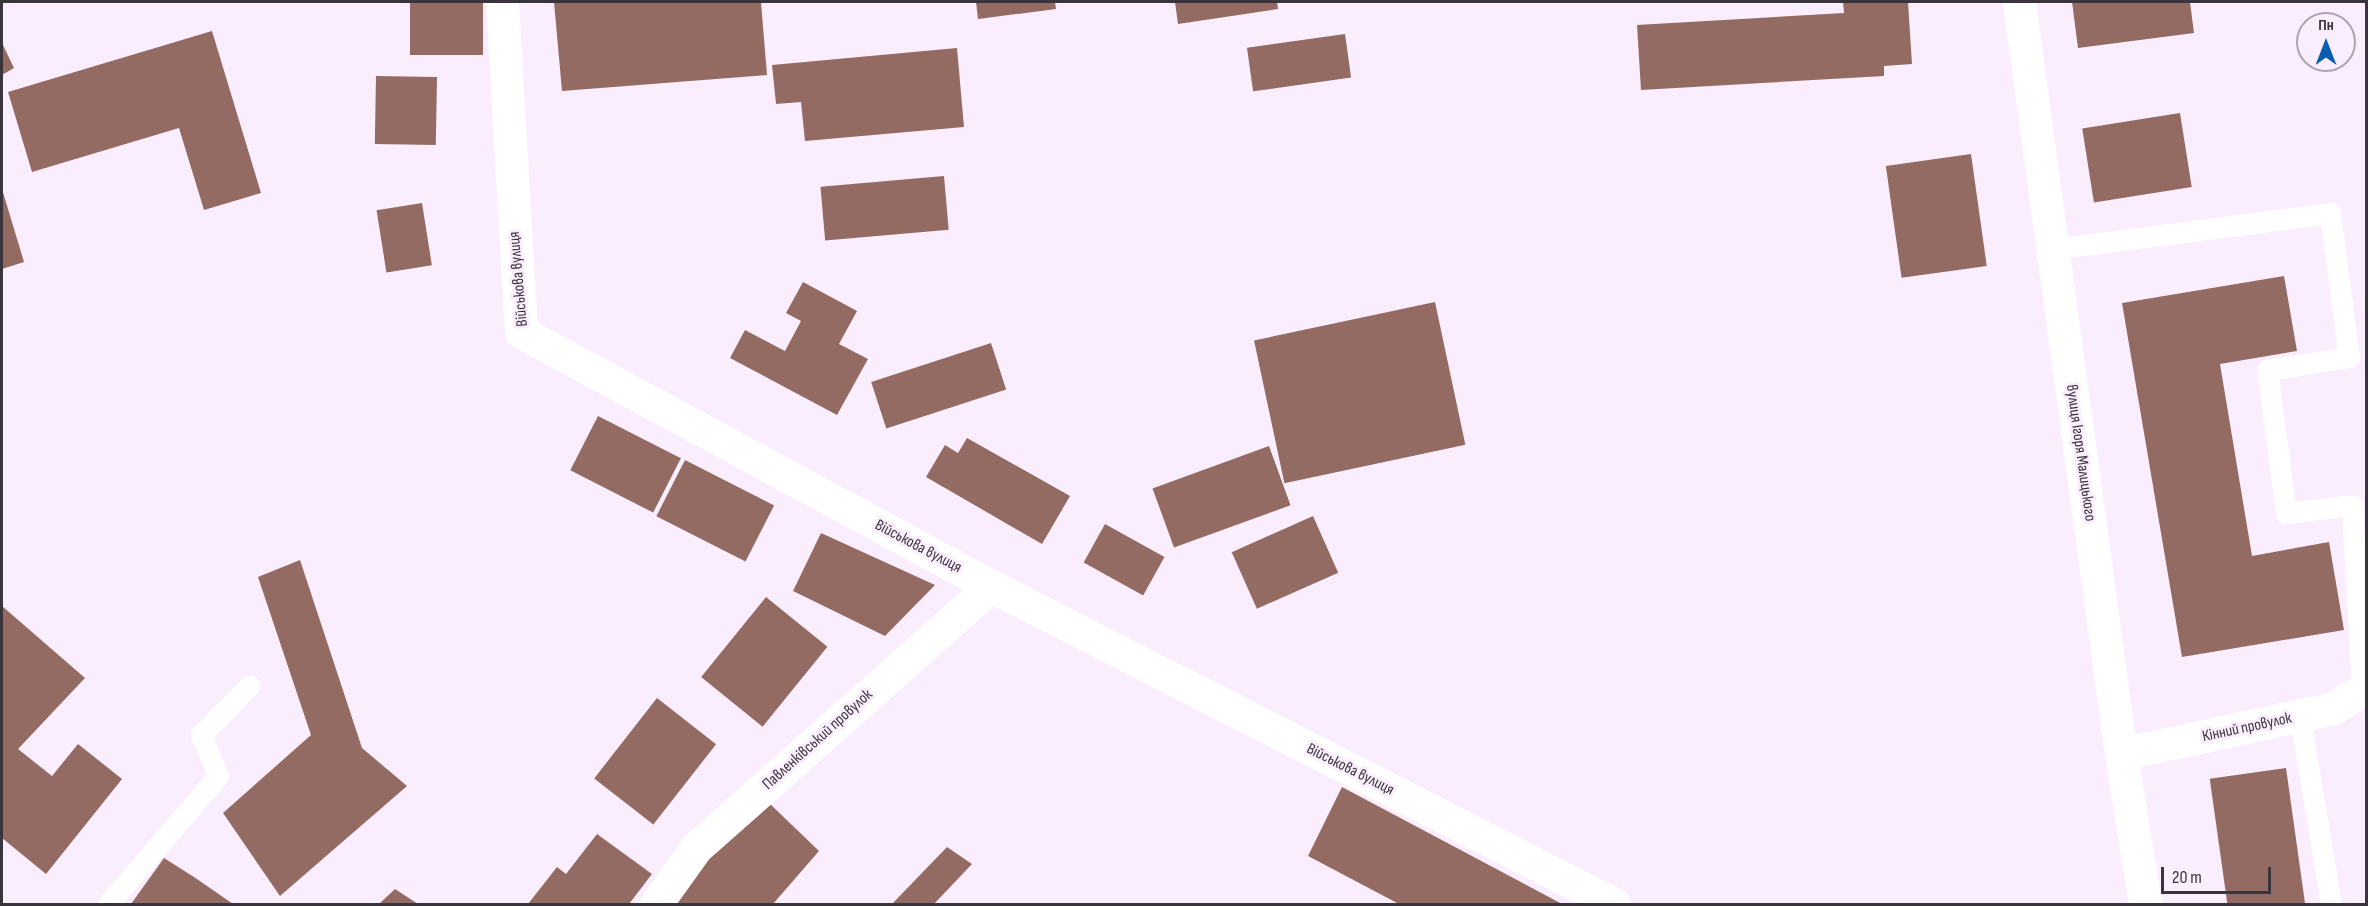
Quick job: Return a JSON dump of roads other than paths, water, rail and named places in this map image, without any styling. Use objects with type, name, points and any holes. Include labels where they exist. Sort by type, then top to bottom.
[{"type":"street","name":"Військова вулиця","points":[[502,2],[521,332],[991,586],[1614,904]]},
{"type":"street","name":"вулиця Ігоря Малицького","points":[[2019,2],[2121,754],[2145,904]]},
{"type":"street","name":"Павленківський провулок","points":[[656,904],[696,848],[991,586]]},
{"type":"street","name":"Кінний провулок","points":[[2121,754],[2300,717],[2332,708],[2364,689]]},
{"type":"lane","points":[[2053,249],[2330,213],[2349,357],[2267,370],[2286,513],[2352,505],[2364,689]]},
{"type":"lane","points":[[108,904],[218,776],[201,735],[249,686]]},
{"type":"lane","points":[[2300,717],[2331,904]]}]
